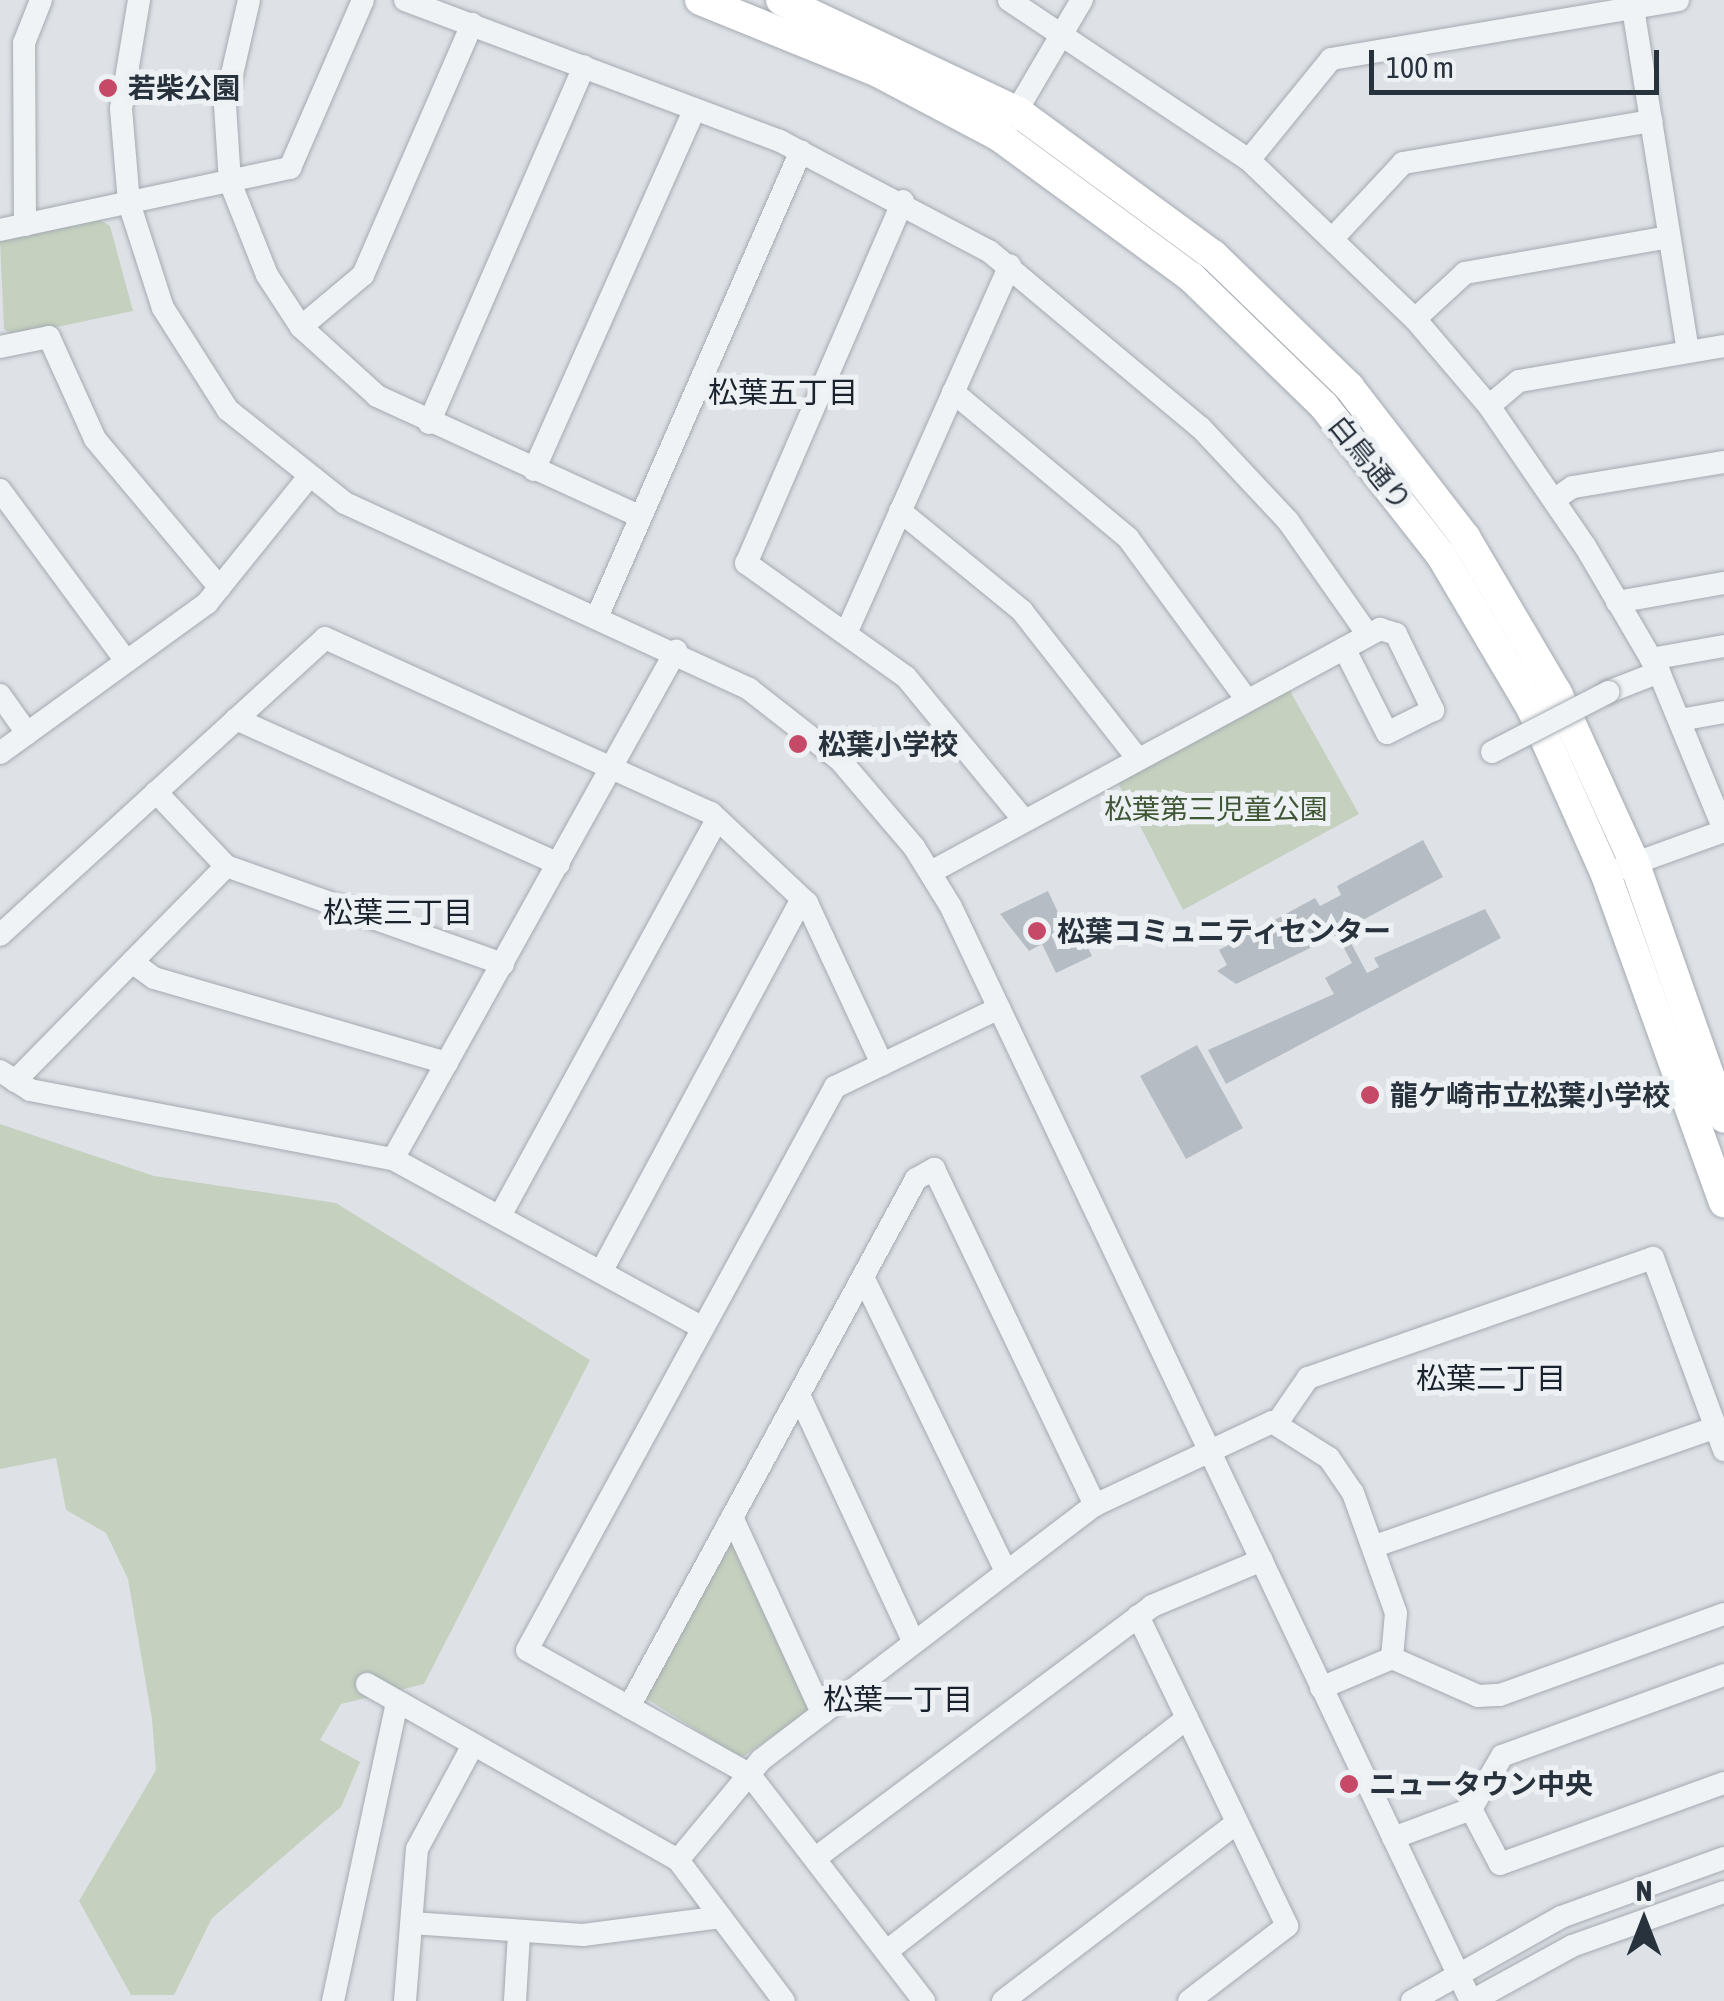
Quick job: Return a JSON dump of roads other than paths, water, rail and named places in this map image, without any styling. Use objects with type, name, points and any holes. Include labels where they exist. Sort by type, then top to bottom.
[{"type":"main road","name":"白鳥通り","points":[[700,0],[876,72],[999,136],[1192,277],[1392,488],[1488,628],[1606,875],[1724,1202]]},
{"type":"main road","name":"白鳥通り","points":[[781,0],[1018,112],[1213,255],[1349,387],[1513,612],[1634,862],[1724,1118]]},
{"type":"street","points":[[26,225],[24,43],[41,0]]},
{"type":"street","points":[[139,0],[121,109],[129,203],[188,356],[250,434],[307,480],[676,650],[750,689],[840,760],[931,872],[1000,1008],[1472,2001],[1572,1946],[1724,1892]]},
{"type":"street","points":[[249,0],[225,105],[230,182],[267,275],[301,327],[347,376],[428,423],[639,516]]},
{"type":"street","points":[[0,230],[290,168],[363,0]]},
{"type":"street","points":[[405,0],[801,151],[903,201],[1010,265],[1144,372],[1226,454],[1368,635]]},
{"type":"street","points":[[1009,0],[1064,32],[1249,160],[1334,236],[1490,406],[1555,499],[1655,666],[1724,831],[1606,875]]},
{"type":"street","points":[[999,136],[1018,112],[1082,0]]},
{"type":"street","points":[[1249,160],[1331,59],[1678,0]]},
{"type":"street","points":[[1632,8],[1688,352]]},
{"type":"street","points":[[301,327],[362,275],[472,24]]},
{"type":"street","points":[[428,423],[584,66]]},
{"type":"street","points":[[534,470],[695,109]]},
{"type":"street","points":[[1334,236],[1403,163],[1651,121]]},
{"type":"street","points":[[598,615],[801,151]]},
{"type":"street","points":[[903,201],[746,563],[848,629],[951,725],[1024,820]]},
{"type":"street","points":[[1414,319],[1466,273],[1670,237]]},
{"type":"street","points":[[848,629],[1010,265]]},
{"type":"street","points":[[0,347],[48,337],[94,439],[220,588]]},
{"type":"street","points":[[1490,406],[1519,381],[1724,346]]},
{"type":"street","points":[[953,392],[1128,538],[1247,700]]},
{"type":"street","points":[[1555,499],[1573,487],[1724,462]]},
{"type":"street","points":[[0,753],[220,588],[307,480]]},
{"type":"street","points":[[0,490],[126,661]]},
{"type":"street","points":[[900,511],[1022,610],[1138,759]]},
{"type":"street","points":[[1617,602],[1724,583]]},
{"type":"street","points":[[931,872],[1024,820],[1368,635],[1396,634],[1433,710],[1387,733],[1344,648]]},
{"type":"street","points":[[0,935],[325,638],[615,764],[717,819],[802,899],[882,1064]]},
{"type":"street","points":[[1492,752],[1655,666],[1724,646]]},
{"type":"street","points":[[394,1159],[676,650]]},
{"type":"street","points":[[0,695],[27,733]]},
{"type":"street","points":[[1680,720],[1724,712]]},
{"type":"street","points":[[236,720],[559,864]]},
{"type":"street","points":[[156,792],[226,866],[503,964]]},
{"type":"street","points":[[500,1216],[717,819]]},
{"type":"street","points":[[8,1076],[132,962],[226,866]]},
{"type":"street","points":[[602,1272],[802,899]]},
{"type":"street","points":[[132,962],[154,978],[447,1063]]},
{"type":"street","points":[[924,2001],[817,1857],[749,1774],[526,1650],[834,1087],[1000,1008]]},
{"type":"street","points":[[8,1076],[394,1159],[703,1328]]},
{"type":"street","points":[[629,1707],[916,1179],[934,1170],[1095,1505]]},
{"type":"street","points":[[678,1860],[749,1774],[1006,1572],[1095,1505],[1277,1422],[1308,1378],[1654,1258],[1724,1450]]},
{"type":"street","points":[[863,1277],[1006,1572]]},
{"type":"street","points":[[799,1394],[914,1643]]},
{"type":"street","points":[[1277,1422],[1329,1458],[1378,1545],[1396,1613],[1392,1658]]},
{"type":"street","points":[[1378,1545],[1716,1427]]},
{"type":"street","points":[[732,1517],[822,1713]]},
{"type":"street","points":[[817,1857],[1138,1616],[1262,1560]]},
{"type":"street","points":[[1321,1688],[1392,1658],[1490,1697],[1724,1614]]},
{"type":"street","points":[[1138,1616],[1287,1926],[1189,2001]]},
{"type":"street","points":[[1393,1838],[1471,1809],[1502,1756],[1724,1675]]},
{"type":"street","points":[[366,1684],[678,1860],[784,2001]]},
{"type":"street","points":[[333,2001],[397,1702]]},
{"type":"street","points":[[887,1951],[1188,1718]]},
{"type":"street","points":[[406,2001],[417,1849],[473,1745]]},
{"type":"street","points":[[1471,1809],[1500,1864],[1724,1783]]},
{"type":"street","points":[[1004,2001],[1238,1823]]},
{"type":"street","points":[[1412,2001],[1457,1971],[1561,1917],[1724,1858]]},
{"type":"street","points":[[412,1923],[520,1933],[721,1917]]},
{"type":"street","points":[[515,2001],[520,1933]]},
{"type":"place","name":"若柴公園","points":[[108,88]]},
{"type":"place","name":"松葉小学校","points":[[798,744]]},
{"type":"place","name":"松葉コミュニティセンター","points":[[1037,931]]},
{"type":"place","name":"龍ケ崎市立松葉小学校","points":[[1370,1095]]},
{"type":"place","name":"ニュータウン中央","points":[[1349,1784]]},
{"type":"district","name":"松葉五丁目","points":[[783,392]]},
{"type":"district","name":"松葉三丁目","points":[[398,912]]},
{"type":"district","name":"松葉二丁目","points":[[1491,1378]]},
{"type":"district","name":"松葉一丁目","points":[[898,1699]]},
{"type":"park label","name":"松葉第三児童公園","points":[[1216,809]]}]
